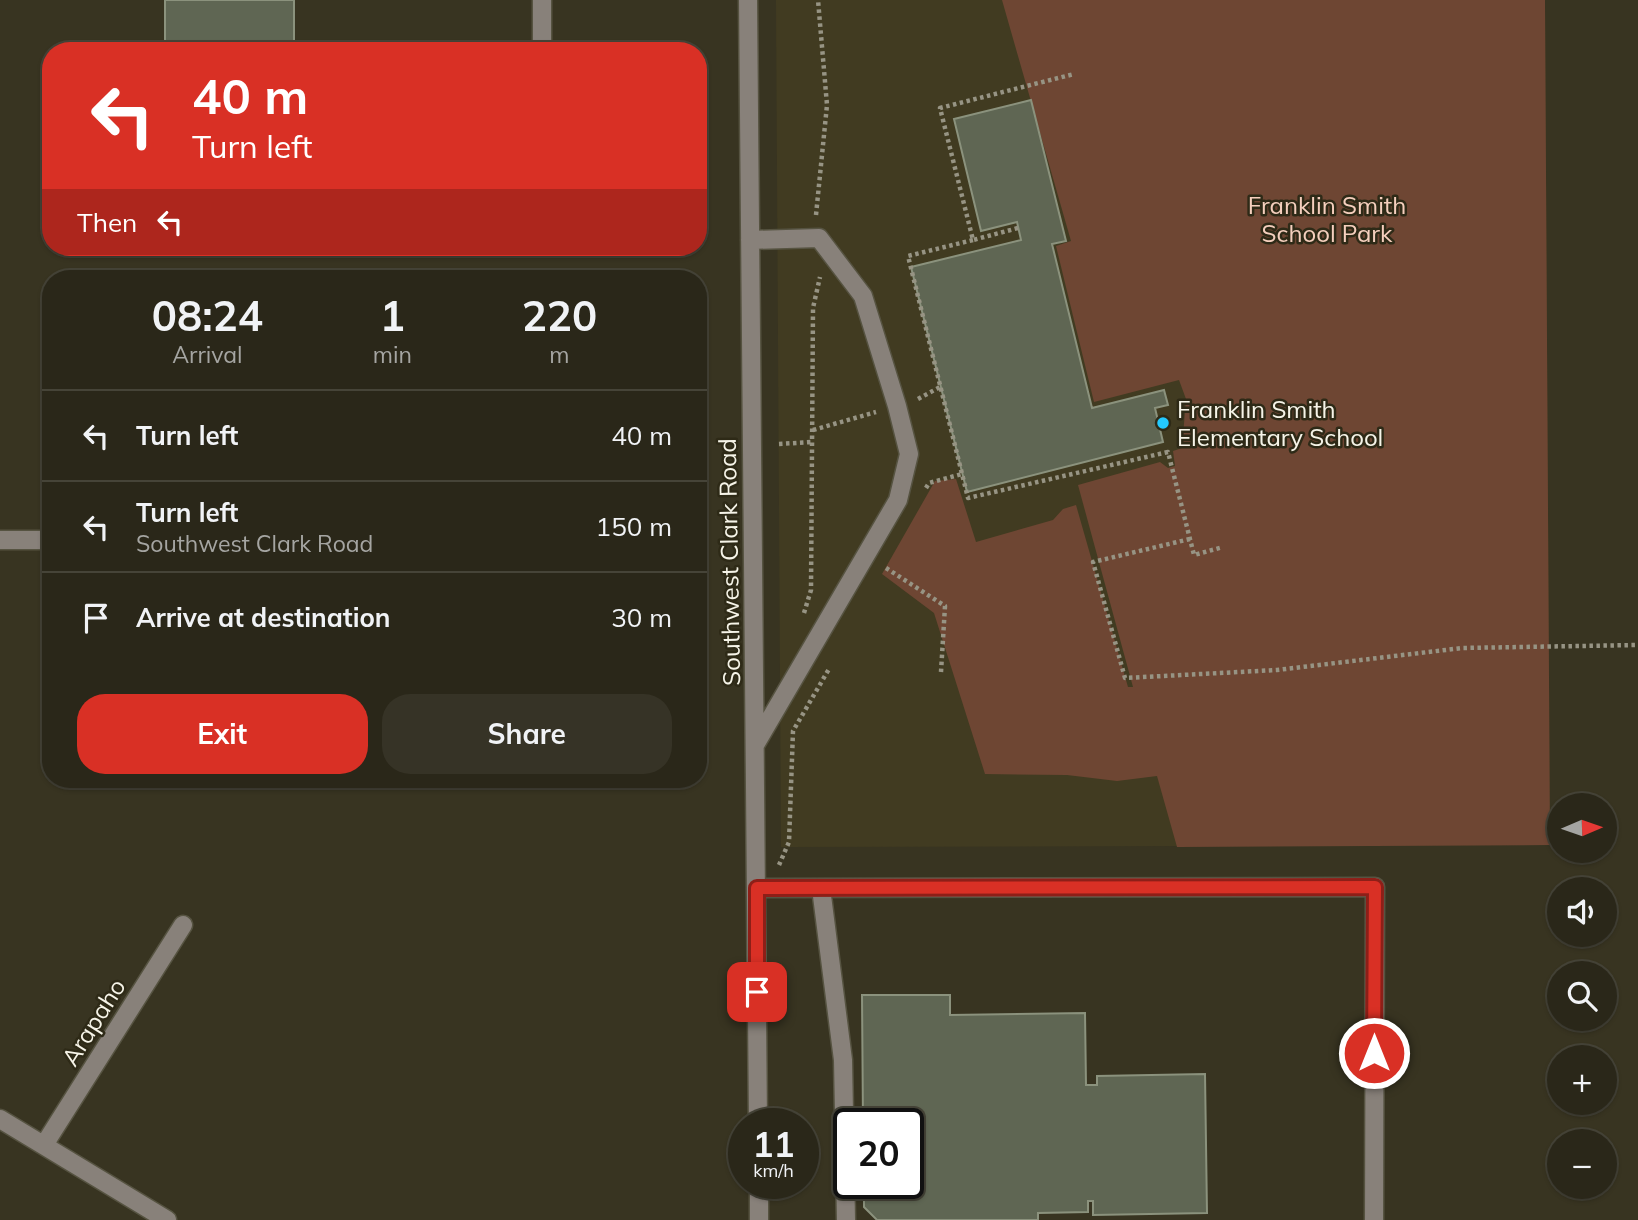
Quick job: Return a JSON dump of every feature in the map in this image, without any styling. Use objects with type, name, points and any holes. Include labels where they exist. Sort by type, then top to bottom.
[{"type":"street","points":[[542,0],[542,42]]},
{"type":"street","name":"Southwest Clark Road","points":[[748,0],[758,1108]]},
{"type":"street","points":[[750,240],[819,238],[863,296],[909,454],[898,500],[755,745]]},
{"type":"street","points":[[0,540],[42,540]]},
{"type":"street","points":[[757,888],[1375,887],[1374,1220]]},
{"type":"street","points":[[821,888],[843,1060],[846,1220]]},
{"type":"street","name":"Arapaho","points":[[44,1145],[183,925]]},
{"type":"street","points":[[0,1119],[167,1220]]},
{"type":"street","points":[[759,1199],[759,1220]]},
{"type":"path","points":[[816,215],[827,106],[818,0]]},
{"type":"path","points":[[974,240],[940,108],[1074,74]]},
{"type":"path","points":[[1018,228],[908,256],[968,498],[1168,452],[1194,555],[1223,547]]},
{"type":"path","points":[[801,623],[811,590],[813,308],[820,275]]},
{"type":"path","points":[[918,399],[940,387]]},
{"type":"path","points":[[813,430],[878,411]]},
{"type":"path","points":[[779,443],[813,442]]},
{"type":"path","points":[[1190,539],[1093,562],[1125,678],[1277,670],[1462,648],[1638,645]]},
{"type":"path","points":[[886,568],[945,606],[941,672]]},
{"type":"path","points":[[777,869],[789,842],[793,731],[834,660]]},
{"type":"shaded area","name":"Franklin Smith Elementary School","points":[[776,0],[1545,0],[1550,793],[1547,793],[1547,845],[781,847]]},
{"type":"green space","name":"Franklin Smith School Park","points":[[1002,0],[1545,0],[1550,793],[1547,793],[1547,845],[1177,847],[1157,776],[1117,781],[1067,775],[985,774],[934,613],[882,574],[935,481],[956,479],[976,542],[1053,520],[1063,509],[1076,505],[1128,687],[1133,687],[1078,485],[1160,462],[1168,468],[1175,466],[1173,451],[1182,448],[1186,399],[1179,380],[1094,402],[1056,246],[1071,241]]},
{"type":"building","points":[[165,0],[294,0],[294,42],[165,42]]},
{"type":"building","name":"Franklin Smith Elementary School","points":[[1031,100],[1066,241],[1052,244],[1092,408],[1164,390],[1168,405],[1155,408],[1163,442],[967,492],[911,267],[1021,240],[1017,222],[981,231],[954,119]]},
{"type":"building","points":[[862,995],[950,995],[950,1015],[1085,1013],[1086,1085],[1097,1085],[1097,1076],[1205,1074],[1207,1213],[1093,1215],[1093,1201],[1088,1201],[1088,1212],[1038,1213],[1038,1220],[877,1220],[864,1207],[864,1199],[924,1199],[924,1108],[863,1108]]},
{"type":"place","name":"Franklin Smith Elementary School","points":[[1163,423]]},
{"type":"route","points":[[757,992],[757,888],[1375,887],[1374,1053]]}]
